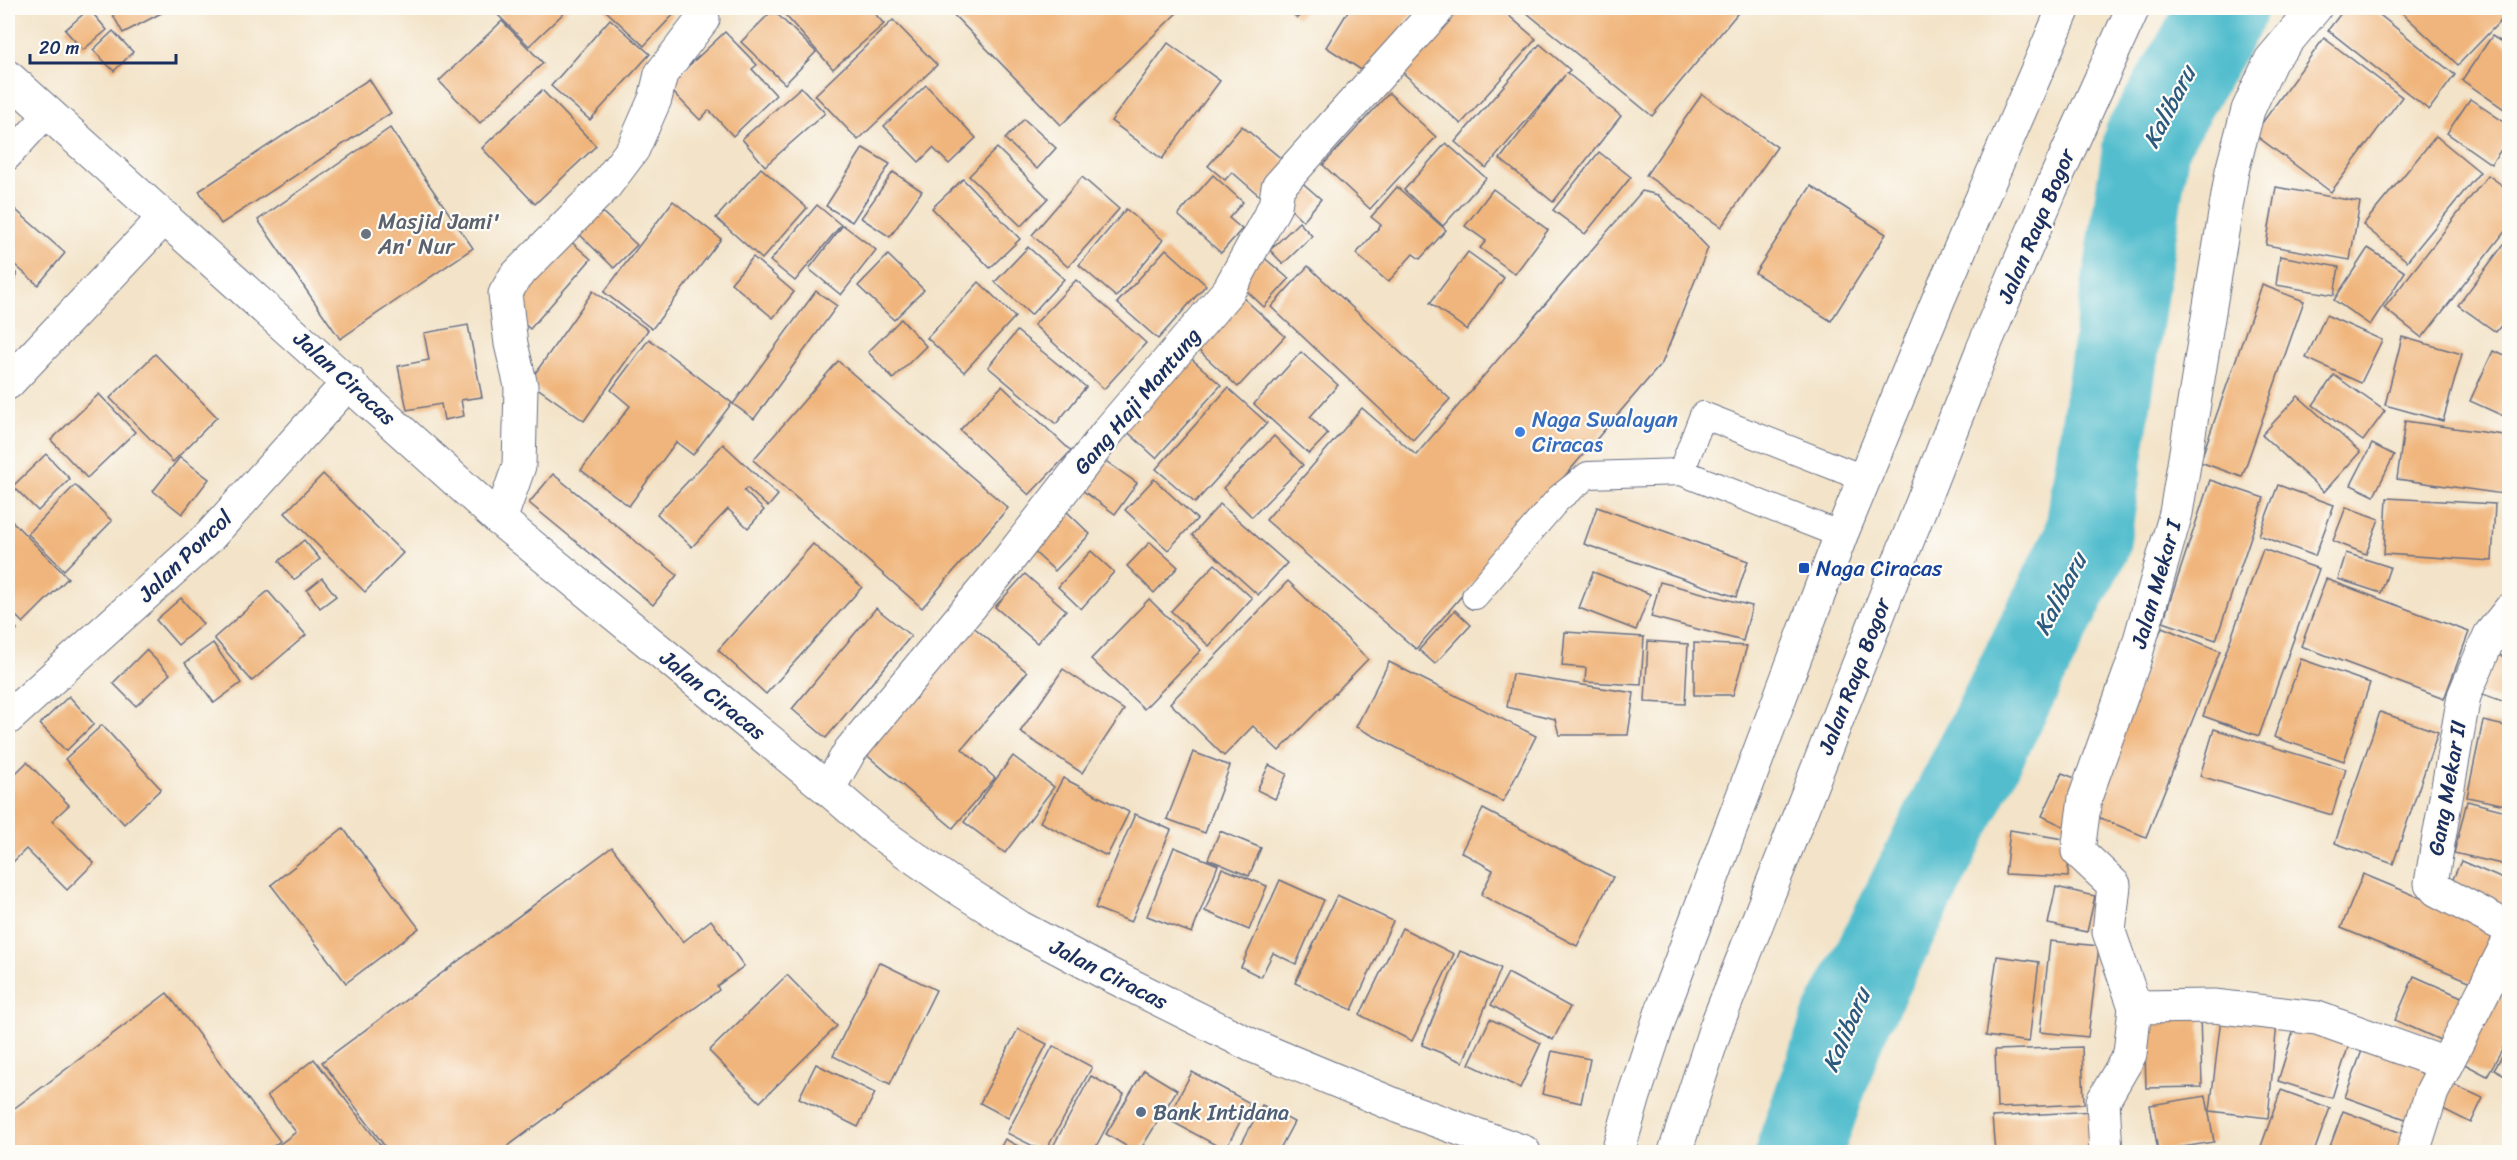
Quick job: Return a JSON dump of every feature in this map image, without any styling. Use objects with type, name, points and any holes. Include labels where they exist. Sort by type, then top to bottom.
[{"type":"main road","points":[[1618,1152],[1662,1011],[1863,477],[2064,8]]},
{"type":"main road","name":"Jalan Raya Bogor","points":[[1675,1152],[1716,1027],[1973,374],[2047,199],[2133,8]]},
{"type":"main road","name":"Jalan Mekar I","points":[[2106,1152],[2103,1101],[2130,1054],[2135,1008],[2109,932],[2114,885],[2078,851],[2085,798],[2134,661],[2176,513],[2232,171],[2248,110],[2271,60],[2315,8]]},
{"type":"main road","name":"Gang Haji Mantung","points":[[828,789],[850,751],[1003,567],[1111,428],[1205,321],[1229,290],[1275,206],[1278,187],[1437,10]]},
{"type":"main road","points":[[500,520],[519,466],[521,386],[510,334],[506,294],[515,277],[605,186],[633,149],[655,99],[660,75],[703,19]]},
{"type":"main road","name":"Jalan Ciracas","points":[[8,77],[500,520],[878,832],[1019,927],[1251,1045],[1402,1108],[1524,1152]]},
{"type":"main road","points":[[8,383],[165,217]]},
{"type":"main road","name":"Jalan Poncol","points":[[8,718],[210,536],[349,382]]},
{"type":"main road","name":"Gang Mekar II","points":[[2510,610],[2490,635],[2464,696],[2431,883],[2437,890],[2505,926],[2510,933]]},
{"type":"main road","points":[[2413,1152],[2432,1092],[2510,939]]},
{"type":"main road","points":[[2135,1008],[2214,1006],[2317,1017],[2446,1064]]},
{"type":"lane","points":[[8,157],[48,113]]},
{"type":"lane","points":[[1681,472],[1703,414],[1863,477]]},
{"type":"lane","points":[[1475,596],[1559,498],[1588,475],[1681,472],[1841,534]]},
{"type":"building","points":[[109,8],[171,8],[123,33]]},
{"type":"building","points":[[502,8],[569,8],[529,46],[496,13]]},
{"type":"building","points":[[607,8],[664,8],[673,15],[644,46],[605,10]]},
{"type":"building","points":[[779,8],[870,8],[884,24],[833,69]]},
{"type":"building","points":[[947,8],[1182,8],[1061,125]]},
{"type":"building","points":[[1287,8],[1308,8],[1297,18]]},
{"type":"building","points":[[1350,8],[1415,8],[1372,77],[1326,47]]},
{"type":"building","points":[[1445,8],[1500,8],[1536,39],[1461,124],[1394,65]]},
{"type":"building","points":[[1521,8],[1742,8],[1652,116]]},
{"type":"building","points":[[2345,8],[2371,8],[2455,75],[2429,110],[2328,30]]},
{"type":"building","points":[[2397,8],[2506,8],[2510,11],[2458,65]]},
{"type":"building","points":[[89,9],[107,30],[83,50],[65,30]]},
{"type":"building","points":[[773,10],[816,52],[785,84],[741,42]]},
{"type":"building","points":[[610,19],[650,54],[590,120],[551,86]]},
{"type":"building","points":[[893,20],[937,65],[858,140],[815,95]]},
{"type":"building","points":[[502,21],[543,63],[480,123],[439,81]]},
{"type":"building","points":[[113,31],[133,52],[114,71],[93,50]]},
{"type":"building","points":[[725,32],[757,65],[752,69],[776,95],[733,136],[709,110],[700,120],[667,86]]},
{"type":"building","points":[[2492,36],[2510,47],[2510,113],[2462,80]]},
{"type":"building","points":[[2324,38],[2402,97],[2331,192],[2254,134]]},
{"type":"building","points":[[1168,43],[1220,81],[1162,159],[1111,121]]},
{"type":"building","points":[[1540,44],[1570,70],[1567,73],[1621,116],[1553,202],[1500,159],[1565,75],[1486,168],[1455,142]]},
{"type":"building","points":[[369,79],[391,113],[221,224],[199,191]]},
{"type":"building","points":[[926,85],[976,138],[949,164],[933,148],[919,162],[884,126]]},
{"type":"building","points":[[801,87],[825,113],[765,166],[742,139]]},
{"type":"building","points":[[542,90],[596,146],[535,204],[482,148]]},
{"type":"building","points":[[1389,93],[1436,137],[1370,209],[1323,165]]},
{"type":"building","points":[[1702,94],[1777,147],[1721,227],[1646,175]]},
{"type":"building","points":[[2470,99],[2510,126],[2510,137],[2491,164],[2447,133]]},
{"type":"building","points":[[1024,119],[1056,148],[1037,169],[1005,139]]},
{"type":"building","points":[[1242,126],[1289,165],[1262,198],[1232,172],[1225,180],[1208,166]]},
{"type":"building","name":"Masjid Jami' An' Nur","points":[[390,128],[473,248],[340,339],[258,220]]},
{"type":"building","points":[[2436,136],[2480,172],[2407,261],[2363,225]]},
{"type":"building","points":[[1446,143],[1486,178],[1443,226],[1404,190]]},
{"type":"building","points":[[863,148],[890,164],[852,222],[826,206]]},
{"type":"building","points":[[997,148],[1048,198],[1021,226],[969,176]]},
{"type":"building","points":[[1599,152],[1631,177],[1585,234],[1553,210]]},
{"type":"building","points":[[2510,156],[2510,170],[2503,165]]},
{"type":"building","points":[[761,168],[807,208],[762,259],[716,218]]},
{"type":"building","points":[[893,172],[922,191],[890,237],[861,218]]},
{"type":"building","points":[[1213,175],[1243,202],[1229,218],[1242,229],[1221,253],[1178,215]]},
{"type":"building","points":[[2488,175],[2510,191],[2510,225],[2422,338],[2384,308]]},
{"type":"building","points":[[1082,177],[1119,209],[1068,267],[1032,235]]},
{"type":"building","points":[[963,179],[1020,239],[990,268],[932,208]]},
{"type":"building","points":[[1298,179],[1321,199],[1303,221],[1280,199]]},
{"type":"building","points":[[1811,186],[1886,234],[1831,321],[1755,273]]},
{"type":"building","points":[[1397,187],[1446,230],[1420,259],[1413,254],[1388,282],[1356,254],[1381,225],[1371,217]]},
{"type":"building","points":[[2276,187],[2360,202],[2350,260],[2266,245]]},
{"type":"building","points":[[1493,189],[1548,230],[1515,274],[1480,248],[1486,241],[1465,226]]},
{"type":"building","name":"Naga Swalayan Ciracas","points":[[1642,191],[1658,195],[1708,248],[1662,363],[1416,649],[1266,520],[1362,408],[1416,455]]},
{"type":"building","points":[[673,201],[721,239],[652,329],[604,292]]},
{"type":"building","points":[[9,204],[65,253],[38,285],[8,259]]},
{"type":"building","points":[[817,205],[841,225],[795,281],[770,261]]},
{"type":"building","points":[[599,209],[637,245],[614,268],[577,232]]},
{"type":"building","points":[[1126,209],[1163,240],[1116,297],[1079,265]]},
{"type":"building","points":[[1299,222],[1312,236],[1283,264],[1270,250]]},
{"type":"building","points":[[843,225],[876,250],[841,295],[809,269]]},
{"type":"building","points":[[568,239],[591,259],[530,329],[507,309]]},
{"type":"building","points":[[2504,244],[2510,248],[2510,314],[2496,332],[2458,305]]},
{"type":"building","points":[[1028,247],[1064,279],[1031,315],[995,282]]},
{"type":"building","points":[[2368,248],[2405,272],[2370,325],[2334,300]]},
{"type":"building","points":[[1166,249],[1206,285],[1158,339],[1117,303]]},
{"type":"building","points":[[1468,252],[1504,278],[1467,330],[1430,303]]},
{"type":"building","points":[[888,255],[924,290],[894,320],[858,286]]},
{"type":"building","points":[[1261,255],[1289,279],[1264,307],[1237,282]]},
{"type":"building","points":[[2280,256],[2339,267],[2334,295],[2276,285]]},
{"type":"building","points":[[753,257],[794,292],[773,318],[731,283]]},
{"type":"building","points":[[1308,266],[1450,399],[1413,440],[1271,307]]},
{"type":"building","points":[[8,270],[17,273],[8,299]]},
{"type":"building","points":[[1076,280],[1146,343],[1104,389],[1034,325]]},
{"type":"building","points":[[979,282],[1015,317],[964,372],[927,338]]},
{"type":"building","points":[[2262,285],[2304,301],[2242,477],[2200,462]]},
{"type":"building","points":[[593,291],[648,330],[584,421],[529,382]]},
{"type":"building","points":[[816,291],[837,306],[754,419],[733,404]]},
{"type":"building","points":[[1240,295],[1285,336],[1238,387],[1194,346]]},
{"type":"building","points":[[2326,315],[2382,340],[2361,383],[2306,358]]},
{"type":"building","points":[[901,319],[926,346],[893,379],[868,352]]},
{"type":"building","points":[[468,325],[482,397],[461,400],[464,416],[444,420],[441,404],[407,410],[398,366],[429,360],[424,333]]},
{"type":"building","points":[[1017,331],[1086,387],[1056,424],[988,367]]},
{"type":"building","points":[[2402,337],[2462,354],[2443,421],[2385,405]]},
{"type":"building","points":[[649,339],[732,403],[693,455],[676,442],[629,506],[581,470],[630,406],[611,390]]},
{"type":"building","points":[[2493,351],[2510,358],[2510,419],[2470,401]]},
{"type":"building","points":[[1301,352],[1338,385],[1310,417],[1328,434],[1309,454],[1254,404]]},
{"type":"building","points":[[1185,353],[1221,385],[1156,458],[1120,425]]},
{"type":"building","points":[[155,354],[217,417],[173,462],[110,398]]},
{"type":"building","points":[[838,361],[1008,508],[922,608],[753,460]]},
{"type":"building","points":[[2334,375],[2385,411],[2363,441],[2313,405]]},
{"type":"building","points":[[1002,386],[1071,451],[1029,495],[960,430]]},
{"type":"building","points":[[1228,388],[1267,423],[1195,503],[1156,469]]},
{"type":"building","points":[[99,394],[135,432],[87,478],[51,440]]},
{"type":"building","points":[[2298,396],[2360,452],[2324,492],[2262,435]]},
{"type":"building","points":[[2405,421],[2510,436],[2510,495],[2397,479]]},
{"type":"building","points":[[1274,436],[1303,465],[1252,517],[1223,488]]},
{"type":"building","points":[[723,444],[778,495],[768,507],[747,488],[744,491],[764,510],[748,528],[728,509],[692,547],[657,514]]},
{"type":"building","points":[[2372,444],[2394,455],[2374,496],[2351,485]]},
{"type":"building","points":[[46,454],[70,479],[38,511],[13,486]]},
{"type":"building","points":[[1097,455],[1137,483],[1115,514],[1075,485]]},
{"type":"building","points":[[180,457],[209,479],[182,514],[153,491]]},
{"type":"building","points":[[323,474],[403,553],[365,592],[285,513]]},
{"type":"building","points":[[553,474],[677,575],[653,605],[529,503]]},
{"type":"building","points":[[1154,479],[1197,519],[1168,550],[1125,510]]},
{"type":"building","points":[[2210,480],[2264,498],[2216,640],[2163,622]]},
{"type":"building","points":[[75,485],[112,521],[64,570],[28,534]]},
{"type":"building","points":[[2278,485],[2334,505],[2315,556],[2259,535]]},
{"type":"building","points":[[2387,498],[2495,504],[2492,561],[2384,554]]},
{"type":"building","points":[[1220,504],[1287,563],[1258,595],[1192,535]]},
{"type":"building","points":[[1597,507],[1748,561],[1736,597],[1584,544]]},
{"type":"building","points":[[2346,507],[2379,519],[2366,554],[2333,541]]},
{"type":"building","points":[[1064,509],[1090,534],[1055,571],[1028,546]]},
{"type":"building","points":[[8,517],[68,578],[23,623],[8,608]]},
{"type":"building","points":[[304,540],[320,559],[294,580],[279,561]]},
{"type":"building","points":[[1150,542],[1178,567],[1154,593],[1127,566]]},
{"type":"building","points":[[813,544],[862,587],[766,694],[718,650]]},
{"type":"building","points":[[2263,549],[2319,569],[2259,736],[2203,716]]},
{"type":"building","points":[[1091,551],[1114,572],[1081,609],[1058,587]]},
{"type":"building","points":[[2346,553],[2390,567],[2381,593],[2338,579]]},
{"type":"building","points":[[1215,564],[1252,598],[1209,646],[1171,611]]},
{"type":"building","points":[[1593,572],[1650,594],[1636,630],[1579,608]]},
{"type":"building","points":[[1025,574],[1066,610],[1037,643],[995,607]]},
{"type":"building","points":[[322,578],[336,596],[320,608],[307,590]]},
{"type":"building","points":[[2326,579],[2469,632],[2444,699],[2301,646]]},
{"type":"building","points":[[1288,581],[1368,659],[1279,751],[1253,726],[1224,756],[1170,703]]},
{"type":"building","points":[[1660,582],[1752,606],[1743,641],[1651,617]]},
{"type":"building","points":[[268,591],[306,635],[252,681],[214,638]]},
{"type":"building","points":[[181,598],[203,624],[178,645],[156,620]]},
{"type":"building","points":[[1149,599],[1201,650],[1144,709],[1091,659]]},
{"type":"building","points":[[876,608],[911,636],[826,738],[792,709]]},
{"type":"building","points":[[1455,610],[1471,625],[1435,664],[1419,650]]},
{"type":"building","points":[[2510,618],[2510,650],[2498,644]]},
{"type":"building","points":[[8,620],[17,629],[8,638]]},
{"type":"building","points":[[970,624],[1027,672],[962,749],[995,778],[953,828],[863,752]]},
{"type":"building","points":[[2162,627],[2220,651],[2146,837],[2088,813]]},
{"type":"building","points":[[1565,632],[1644,637],[1641,685],[1585,682],[1586,668],[1562,666]]},
{"type":"building","points":[[1648,641],[1688,644],[1685,704],[1645,702]]},
{"type":"building","points":[[213,643],[241,683],[214,703],[185,663]]},
{"type":"building","points":[[1694,643],[1747,646],[1733,695],[1694,695]]},
{"type":"building","points":[[146,650],[170,674],[136,706],[113,683]]},
{"type":"building","points":[[2493,653],[2510,659],[2510,704],[2477,692]]},
{"type":"building","points":[[2301,659],[2370,683],[2344,761],[2274,737]]},
{"type":"building","points":[[1389,662],[1536,736],[1503,802],[1356,727]]},
{"type":"building","points":[[1063,669],[1124,710],[1082,773],[1020,732]]},
{"type":"building","points":[[1512,674],[1634,693],[1628,735],[1559,735],[1555,719],[1507,707]]},
{"type":"building","points":[[69,696],[94,724],[66,751],[40,724]]},
{"type":"building","points":[[2380,712],[2438,732],[2393,864],[2335,843]]},
{"type":"building","points":[[2483,721],[2510,727],[2510,806],[2467,797]]},
{"type":"building","points":[[102,725],[161,789],[124,824],[65,759]]},
{"type":"building","points":[[2214,729],[2346,769],[2332,815],[2200,776]]},
{"type":"building","points":[[1193,752],[1230,766],[1205,833],[1167,819]]},
{"type":"building","points":[[1013,756],[1054,787],[1005,853],[964,822]]},
{"type":"building","points":[[27,762],[69,805],[52,821],[94,863],[67,890],[26,849],[8,867],[8,781]]},
{"type":"building","points":[[1269,765],[1287,774],[1275,799],[1257,790]]},
{"type":"building","points":[[2062,773],[2085,782],[2065,827],[2042,816]]},
{"type":"building","points":[[1063,778],[1129,812],[1107,856],[1040,822]]},
{"type":"building","points":[[2467,801],[2510,812],[2510,866],[2454,853]]},
{"type":"building","points":[[1483,809],[1613,877],[1577,946],[1481,895],[1493,870],[1461,852]]},
{"type":"building","points":[[1135,814],[1171,830],[1131,922],[1095,908]]},
{"type":"building","points":[[343,828],[419,928],[346,983],[271,885]]},
{"type":"building","points":[[2010,830],[2069,840],[2068,877],[2005,874]]},
{"type":"building","points":[[1220,831],[1261,848],[1249,876],[1208,859]]},
{"type":"building","points":[[612,847],[683,942],[711,920],[744,966],[717,986],[719,990],[500,1152],[389,1152],[322,1062]]},
{"type":"building","points":[[1174,847],[1218,865],[1192,933],[1147,916]]},
{"type":"building","points":[[2461,861],[2510,882],[2510,917],[2448,890]]},
{"type":"building","points":[[1222,868],[1267,886],[1249,930],[1205,911]]},
{"type":"building","points":[[2363,874],[2496,929],[2474,983],[2341,928]]},
{"type":"building","points":[[1280,880],[1324,900],[1296,964],[1273,953],[1261,977],[1241,967]]},
{"type":"building","points":[[2056,887],[2095,896],[2087,932],[2048,924]]},
{"type":"building","points":[[1337,895],[1393,921],[1352,1010],[1295,983]]},
{"type":"building","points":[[1402,928],[1454,954],[1412,1041],[1360,1015]]},
{"type":"building","points":[[2050,941],[2099,946],[2088,1037],[2040,1032]]},
{"type":"building","points":[[1460,951],[1501,968],[1463,1062],[1422,1045]]},
{"type":"building","points":[[1997,956],[2039,962],[2029,1042],[1986,1036]]},
{"type":"building","points":[[879,962],[936,990],[890,1084],[833,1056]]},
{"type":"building","points":[[1508,973],[1570,1007],[1553,1040],[1491,1005]]},
{"type":"building","points":[[2510,974],[2510,1035],[2487,1076],[2455,1059]]},
{"type":"building","points":[[787,975],[837,1026],[760,1102],[709,1051]]},
{"type":"building","points":[[2414,976],[2466,999],[2447,1043],[2395,1020]]},
{"type":"building","points":[[167,993],[280,1141],[265,1152],[8,1152],[8,1113]]},
{"type":"building","points":[[2200,1013],[2202,1087],[2146,1088],[2144,1014]]},
{"type":"building","points":[[2221,1017],[2277,1023],[2268,1118],[2210,1111]]},
{"type":"building","points":[[1490,1019],[1541,1043],[1520,1088],[1469,1064]]},
{"type":"building","points":[[2296,1023],[2350,1041],[2332,1098],[2278,1081]]},
{"type":"building","points":[[1018,1029],[1047,1044],[1008,1118],[980,1103]]},
{"type":"building","points":[[2510,1043],[2510,1078],[2494,1069]]},
{"type":"building","points":[[2364,1045],[2430,1070],[2411,1121],[2345,1097]]},
{"type":"building","points":[[1053,1046],[1092,1067],[1045,1152],[1007,1133]]},
{"type":"building","points":[[2082,1047],[2084,1104],[1997,1108],[1995,1050]]},
{"type":"building","points":[[1552,1051],[1590,1059],[1581,1103],[1542,1094]]},
{"type":"building","points":[[314,1059],[386,1152],[269,1152],[296,1132],[267,1096]]},
{"type":"building","points":[[816,1064],[875,1093],[858,1127],[799,1098]]},
{"type":"building","name":"Bank Intidana","points":[[1144,1070],[1177,1090],[1139,1152],[1136,1152],[1106,1134]]},
{"type":"building","points":[[1192,1072],[1250,1103],[1225,1150],[1167,1119]]},
{"type":"building","points":[[1091,1076],[1124,1094],[1093,1152],[1050,1152]]},
{"type":"building","points":[[2448,1082],[2483,1098],[2471,1123],[2437,1106]]},
{"type":"building","points":[[2281,1090],[2330,1108],[2314,1152],[2259,1152]]},
{"type":"building","points":[[2206,1096],[2214,1142],[2158,1151],[2150,1105]]},
{"type":"building","points":[[1262,1105],[1294,1122],[1278,1152],[1237,1152]]},
{"type":"building","points":[[2094,1111],[2096,1152],[1995,1152],[1992,1117]]},
{"type":"building","points":[[2343,1111],[2404,1134],[2398,1152],[2328,1152]]},
{"type":"building","points":[[1005,1139],[1029,1152],[998,1152]]},
{"type":"building","points":[[2510,1140],[2510,1152],[2496,1152]]},
{"type":"waterway","name":"Kalibaru","points":[[1799,1152],[1843,1027],[2087,541],[2147,140],[2224,8]]},
{"type":"place","name":"Masjid Jami' An' Nur","points":[[366,234]]},
{"type":"place","name":"Naga Swalayan Ciracas","points":[[1520,432]]},
{"type":"place","name":"Naga Ciracas","points":[[1804,568]]},
{"type":"place","name":"Bank Intidana","points":[[1141,1112]]}]
